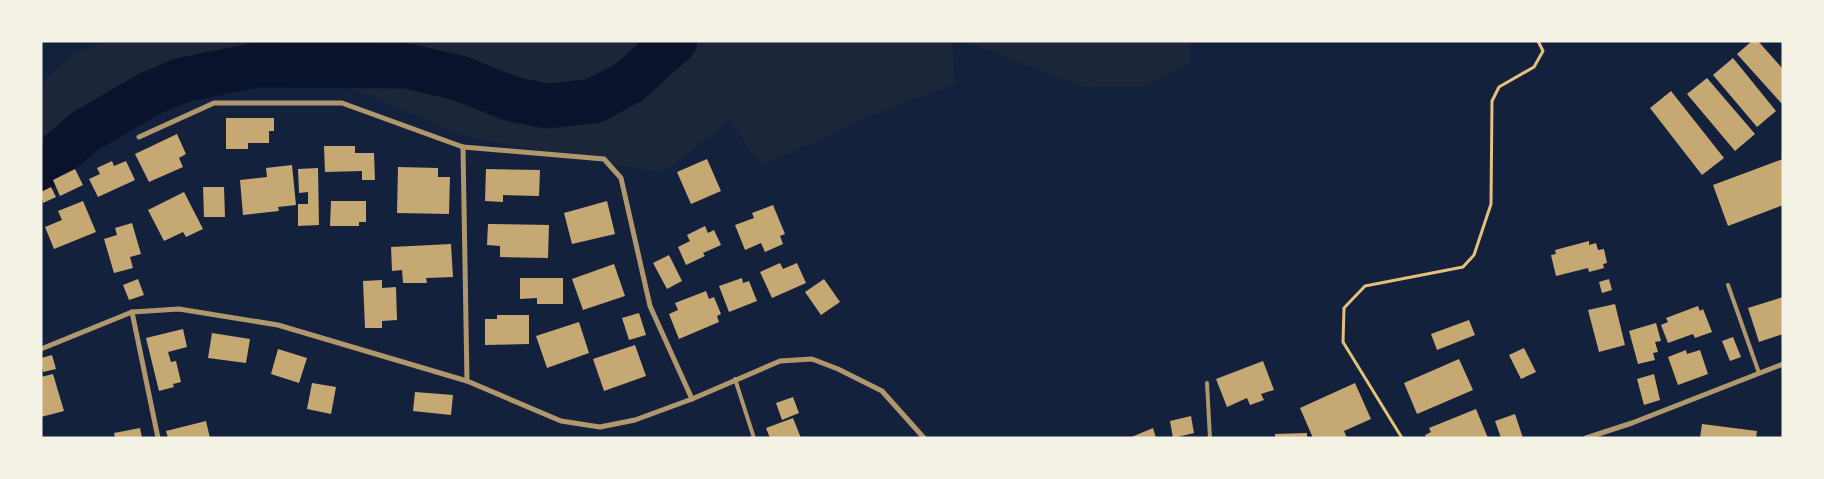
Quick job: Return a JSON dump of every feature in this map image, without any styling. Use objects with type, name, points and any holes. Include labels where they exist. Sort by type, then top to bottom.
[{"type":"street","points":[[139,137],[214,104],[342,103],[463,147],[604,159],[622,178],[650,306],[692,399]]},
{"type":"street","points":[[463,147],[467,381]]},
{"type":"street","points":[[41,349],[132,312],[179,309],[278,325],[467,381],[560,422],[600,427],[635,420],[692,399],[780,361],[812,359],[838,368],[882,391],[924,438]]},
{"type":"street","points":[[132,312],[158,438]]},
{"type":"street","points":[[1586,438],[1632,423],[1783,364]]},
{"type":"lane","points":[[1728,285],[1759,373]]},
{"type":"lane","points":[[735,379],[754,438]]},
{"type":"lane","points":[[1207,383],[1210,438]]},
{"type":"path","points":[[1402,438],[1372,386],[1343,342],[1344,308],[1365,286],[1462,267],[1474,255],[1491,204],[1492,100],[1499,87],[1534,67],[1543,51],[1538,41]]},
{"type":"shaded area","points":[[106,41],[952,41],[955,84],[880,112],[761,166],[730,120],[663,173],[466,137],[345,85],[202,90],[112,130],[41,166],[41,84],[74,53]]},
{"type":"shaded area","points":[[964,41],[1190,41],[1190,64],[1147,86],[1083,87]]},
{"type":"building","points":[[1752,41],[1758,41],[1783,69],[1783,105],[1737,54]]},
{"type":"building","points":[[1733,58],[1776,111],[1757,127],[1713,75]]},
{"type":"building","points":[[1707,78],[1755,134],[1735,151],[1687,94]]},
{"type":"building","points":[[1671,91],[1724,158],[1702,175],[1650,108]]},
{"type":"building","points":[[226,118],[274,118],[274,131],[269,131],[269,143],[248,143],[248,149],[226,149]]},
{"type":"building","points":[[177,134],[186,154],[179,158],[183,167],[149,182],[135,154]]},
{"type":"building","points":[[324,146],[355,146],[355,153],[374,153],[375,180],[362,180],[362,171],[325,172]]},
{"type":"building","points":[[707,159],[721,191],[691,204],[677,172]]},
{"type":"building","points":[[1783,159],[1783,205],[1728,226],[1713,185]]},
{"type":"building","points":[[112,161],[114,166],[126,161],[135,180],[98,197],[89,179],[100,174],[97,168]]},
{"type":"building","points":[[292,165],[296,205],[278,207],[279,211],[243,215],[240,180],[267,177],[266,168]]},
{"type":"building","points":[[398,167],[438,168],[438,177],[450,177],[449,214],[397,213]]},
{"type":"building","points":[[318,168],[319,225],[298,226],[298,204],[308,204],[308,192],[299,193],[298,169]]},
{"type":"building","points":[[75,169],[83,185],[60,196],[53,180]]},
{"type":"building","points":[[486,169],[540,170],[539,196],[503,195],[503,202],[485,201]]},
{"type":"building","points":[[51,187],[56,197],[43,203],[41,192]]},
{"type":"building","points":[[203,187],[224,187],[225,217],[204,217]]},
{"type":"building","points":[[184,192],[203,229],[186,237],[183,232],[164,241],[148,210]]},
{"type":"building","points":[[83,201],[96,232],[54,249],[45,227],[62,220],[58,211]]},
{"type":"building","points":[[331,201],[366,201],[366,222],[359,222],[359,226],[330,226]]},
{"type":"building","points":[[607,201],[615,234],[572,244],[564,213]]},
{"type":"building","points":[[773,205],[785,234],[780,236],[783,244],[765,252],[761,243],[745,250],[735,225],[754,218],[752,213]]},
{"type":"building","points":[[132,223],[141,254],[130,257],[133,268],[114,273],[104,239],[117,235],[115,228]]},
{"type":"building","points":[[488,224],[549,225],[548,258],[500,257],[500,246],[487,245]]},
{"type":"building","points":[[705,226],[708,233],[714,230],[721,245],[703,253],[705,256],[686,265],[678,247],[690,241],[687,235]]},
{"type":"building","points":[[1589,241],[1589,245],[1596,243],[1598,250],[1604,249],[1607,263],[1603,264],[1604,268],[1589,272],[1588,268],[1556,276],[1551,255],[1556,254],[1555,250]]},
{"type":"building","points":[[451,244],[453,277],[426,278],[427,283],[403,283],[402,270],[392,271],[391,247]]},
{"type":"building","points":[[669,255],[682,281],[667,289],[653,263]]},
{"type":"building","points":[[780,263],[783,269],[797,263],[806,283],[772,298],[760,272]]},
{"type":"building","points":[[614,264],[625,296],[583,310],[572,279]]},
{"type":"building","points":[[520,278],[563,278],[563,304],[537,304],[537,298],[520,299]]},
{"type":"building","points":[[742,278],[743,283],[749,281],[757,301],[729,312],[719,286]]},
{"type":"building","points":[[138,279],[144,295],[129,300],[123,285]]},
{"type":"building","points":[[824,279],[840,302],[821,315],[805,292]]},
{"type":"building","points":[[1609,279],[1612,290],[1602,293],[1599,282]]},
{"type":"building","points":[[382,280],[382,288],[396,287],[397,320],[382,321],[382,328],[365,328],[363,281]]},
{"type":"building","points":[[706,291],[709,299],[714,297],[721,314],[717,316],[719,322],[679,339],[669,314],[678,310],[675,303]]},
{"type":"building","points":[[1783,297],[1783,334],[1759,342],[1748,308]]},
{"type":"building","points":[[1615,304],[1625,345],[1599,352],[1588,310]]},
{"type":"building","points":[[1698,306],[1700,311],[1703,309],[1712,332],[1695,338],[1693,334],[1668,343],[1661,325],[1668,322],[1666,318]]},
{"type":"building","points":[[639,313],[646,335],[629,340],[622,318]]},
{"type":"building","points":[[497,315],[529,315],[529,344],[485,345],[485,319],[497,319]]},
{"type":"building","points":[[1469,320],[1475,335],[1437,350],[1431,334]]},
{"type":"building","points":[[579,322],[589,353],[547,368],[536,336]]},
{"type":"building","points":[[1656,323],[1661,341],[1655,342],[1658,352],[1653,353],[1655,360],[1638,364],[1629,331]]},
{"type":"building","points":[[183,329],[187,347],[168,352],[171,362],[176,361],[181,382],[173,384],[174,387],[159,391],[146,338]]},
{"type":"building","points":[[212,333],[250,339],[246,363],[208,358]]},
{"type":"building","points":[[1733,337],[1741,357],[1730,361],[1722,341]]},
{"type":"building","points":[[635,345],[646,376],[604,391],[593,359]]},
{"type":"building","points":[[1524,348],[1536,372],[1521,379],[1509,355]]},
{"type":"building","points":[[278,349],[307,358],[299,383],[271,374]]},
{"type":"building","points":[[1686,350],[1687,354],[1700,350],[1708,374],[1678,385],[1668,357]]},
{"type":"building","points":[[52,355],[56,369],[43,372],[41,358]]},
{"type":"building","points":[[1459,359],[1473,390],[1417,414],[1404,383]]},
{"type":"building","points":[[1263,361],[1274,390],[1261,394],[1264,400],[1250,405],[1247,398],[1227,407],[1216,379]]},
{"type":"building","points":[[53,374],[64,411],[41,417],[41,377]]},
{"type":"building","points":[[1654,374],[1660,400],[1644,405],[1637,379]]},
{"type":"building","points":[[312,383],[336,387],[331,414],[307,409]]},
{"type":"building","points":[[1355,383],[1371,419],[1344,431],[1347,438],[1313,438],[1300,408]]},
{"type":"building","points":[[415,392],[453,395],[451,415],[413,411]]},
{"type":"building","points":[[793,397],[799,413],[782,420],[776,403]]},
{"type":"building","points":[[1476,409],[1488,438],[1426,438],[1425,435],[1431,432],[1429,428]]},
{"type":"building","points":[[1515,414],[1523,438],[1501,438],[1495,421]]},
{"type":"building","points":[[1191,416],[1194,433],[1173,438],[1170,421]]},
{"type":"building","points":[[793,418],[801,438],[770,438],[766,428]]},
{"type":"building","points":[[206,421],[210,438],[168,438],[166,431]]},
{"type":"building","points":[[1702,424],[1757,431],[1756,438],[1700,438]]},
{"type":"building","points":[[140,428],[142,438],[115,438],[114,433]]},
{"type":"building","points":[[1153,428],[1156,438],[1129,438]]},
{"type":"building","points":[[1307,433],[1307,438],[1275,438],[1275,434]]},
{"type":"waterway","points":[[41,169],[84,132],[149,94],[182,80],[257,65],[407,66],[459,78],[512,99],[547,106],[594,101],[629,82],[675,41]]}]
